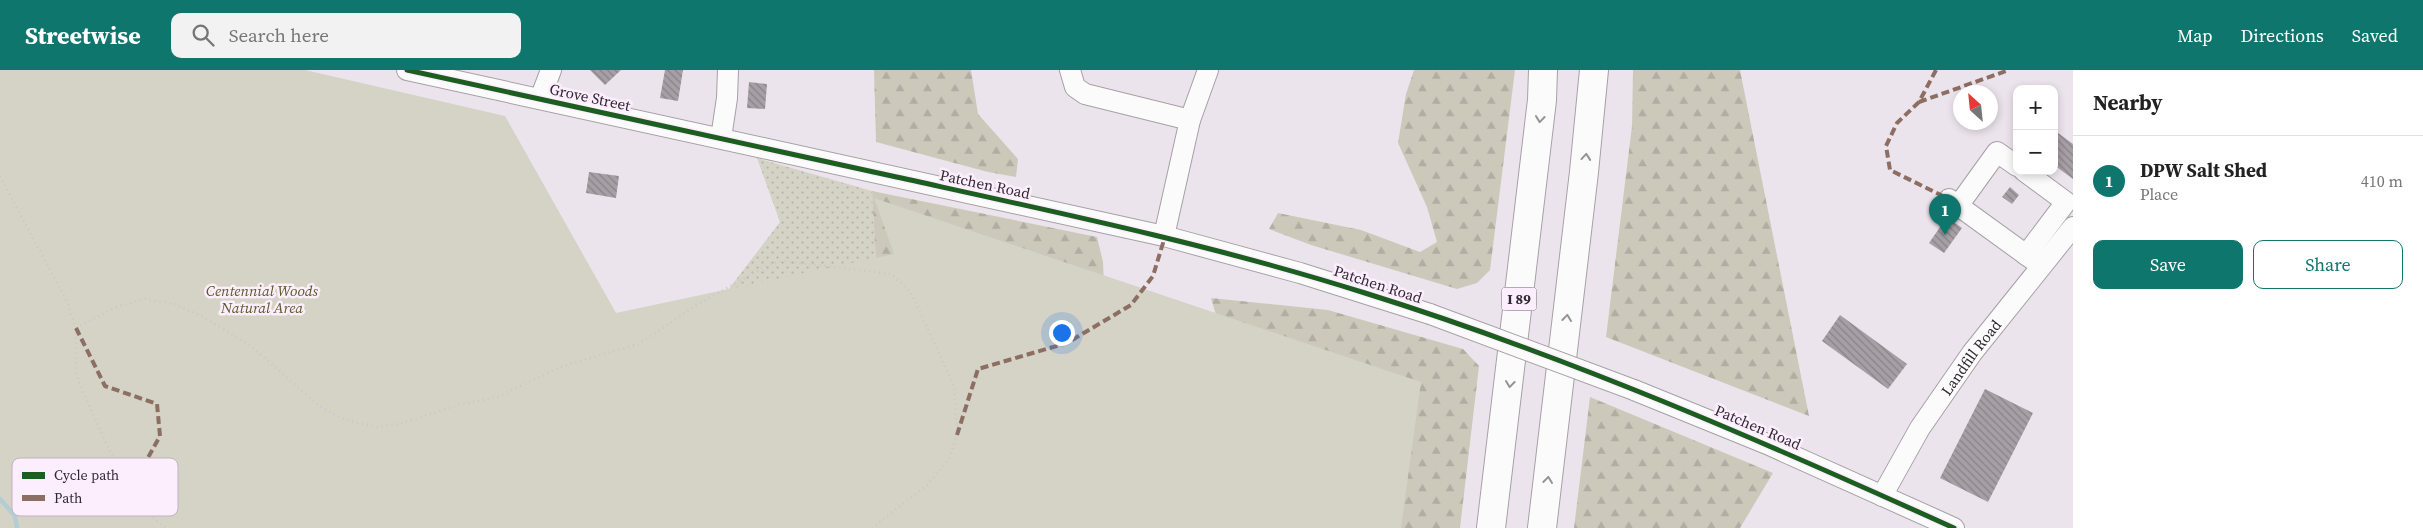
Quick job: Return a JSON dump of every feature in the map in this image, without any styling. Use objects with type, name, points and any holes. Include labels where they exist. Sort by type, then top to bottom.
[{"type":"highway","name":"I 89","points":[[1491,528],[1511,377],[1542,100],[1543,70]]},
{"type":"highway","points":[[1542,528],[1594,70]]},
{"type":"street","name":"Grove Street","points":[[407,70],[767,149]]},
{"type":"street","points":[[540,99],[551,70]]},
{"type":"street","points":[[720,138],[727,98],[728,70]]},
{"type":"street","points":[[1070,70],[1075,87],[1085,94],[1190,120]]},
{"type":"street","points":[[1164,236],[1190,120],[1208,70]]},
{"type":"street","name":"Patchen Road","points":[[767,149],[1164,236],[1310,276],[1430,314],[1634,390],[1741,433],[1954,528]]},
{"type":"street","points":[[2013,163],[1997,152],[1954,203],[2043,267]]},
{"type":"street","points":[[2026,255],[2066,202],[2029,175]]},
{"type":"street","name":"Landfill Road","points":[[1882,496],[1920,428],[1972,352],[2043,267],[2073,227]]},
{"type":"path","points":[[0,176],[68,302],[76,328],[76,372],[80,386],[113,458]]},
{"type":"path","points":[[76,328],[116,307],[145,299],[174,304],[200,314],[251,346],[317,404],[333,414],[353,422],[378,427],[398,424],[459,405],[497,397],[563,366],[638,344],[695,306],[768,265],[783,262],[891,274],[910,291],[954,386],[958,435],[949,459],[926,485],[872,528]]},
{"type":"path","points":[[151,516],[166,528]]},
{"type":"green space","name":"Centennial Woods Natural Area","points":[[0,70],[305,70],[505,116],[616,313],[894,254],[874,198],[1421,382],[1401,528],[0,528]]},
{"type":"green space","points":[[874,70],[971,70],[978,114],[1018,159],[1016,177],[988,172],[876,142]]},
{"type":"green space","points":[[1414,70],[1515,70],[1490,270],[1477,283],[1457,289],[1311,245],[1269,229],[1278,213],[1361,230],[1420,252],[1437,242],[1427,207],[1398,143],[1406,94]]},
{"type":"green space","points":[[1633,70],[1740,70],[1809,416],[1606,337],[1632,126]]},
{"type":"green space","points":[[757,158],[872,191],[891,528],[546,528],[780,222]]},
{"type":"green space","points":[[872,191],[1097,237],[1103,262],[1104,287],[1234,378],[1211,298],[1328,310],[1463,349],[1479,366],[1460,528],[891,528]]},
{"type":"green space","points":[[1590,397],[1773,473],[1740,528],[1574,528]]},
{"type":"building","points":[[590,70],[621,70],[605,85]]},
{"type":"building","points":[[665,70],[683,70],[678,101],[660,98]]},
{"type":"building","points":[[749,82],[767,84],[765,109],[747,108]]},
{"type":"building","points":[[2058,133],[2073,144],[2073,179],[2058,168]]},
{"type":"building","points":[[589,172],[619,176],[616,198],[586,193]]},
{"type":"building","points":[[2010,187],[2019,195],[2012,204],[2002,197]]},
{"type":"building","points":[[1947,217],[1962,228],[1944,253],[1929,243]]},
{"type":"building","points":[[1840,315],[1907,364],[1888,389],[1822,341]]},
{"type":"building","points":[[1985,389],[2033,413],[1988,502],[1940,478]]},
{"type":"waterway","points":[[0,499],[12,513]]},
{"type":"waterway","points":[[15,516],[17,528]]},
{"type":"marked path","points":[[1936,70],[1919,102],[1897,123],[1886,146],[1890,170],[1949,199]]},
{"type":"marked path","points":[[1919,102],[2009,70]]},
{"type":"marked path","points":[[957,435],[978,369],[1067,343],[1131,305],[1153,276],[1164,236]]},
{"type":"marked path","points":[[76,328],[105,386],[157,404],[160,436],[148,458]]},
{"type":"cycle path","points":[[407,70],[1071,215],[1307,275],[1440,318],[1590,372],[1737,432],[1954,528]]},
{"type":"place","name":"DPW Salt Shed","points":[[1945,235]]}]
